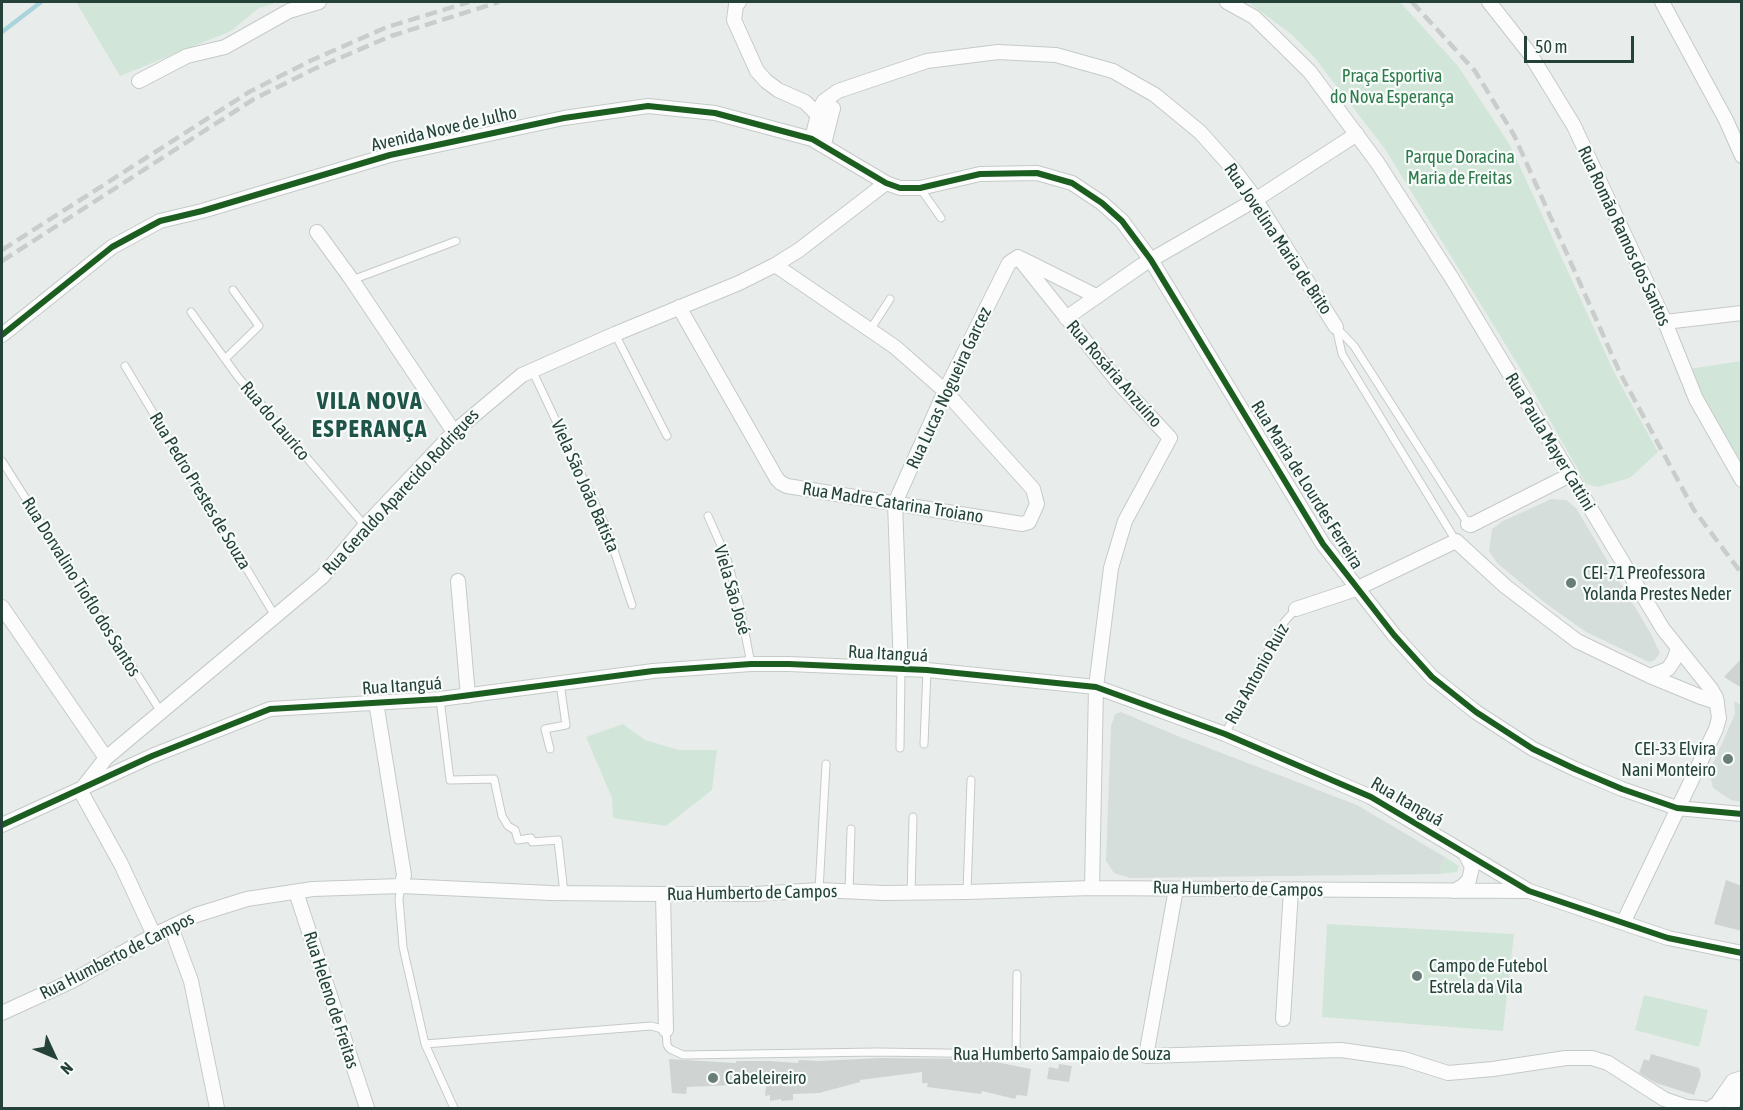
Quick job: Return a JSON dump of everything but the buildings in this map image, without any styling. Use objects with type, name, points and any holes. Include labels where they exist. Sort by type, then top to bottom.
[{"type":"street","points":[[140,81],[187,56],[225,47],[289,11],[319,2]]},
{"type":"street","points":[[738,2],[734,20],[757,71],[778,90],[805,102],[818,115],[826,116],[833,109]]},
{"type":"street","name":"Rua Paula Mayer Cattini","points":[[1227,2],[1254,17],[1310,72],[1357,134],[1453,280],[1663,629],[1704,681],[1717,702]]},
{"type":"street","name":"Rua Romão Ramos dos Santos","points":[[1489,2],[1530,54],[1574,126],[1665,322],[1696,399],[1742,480]]},
{"type":"street","points":[[1662,2],[1726,120],[1742,156]]},
{"type":"street","name":"Rua Jovelina Maria de Brito","points":[[818,141],[818,115],[824,101],[838,91],[927,61],[998,52],[1056,55],[1113,71],[1155,95],[1200,132],[1234,170],[1336,327]]},
{"type":"street","name":"Rua Jovelina Maria de Brito","points":[[818,141],[833,109],[845,94],[858,84]]},
{"type":"street","points":[[789,94],[813,97],[838,91]]},
{"type":"street","name":"Avenida Nove de Julho","points":[[2,335],[112,247],[160,221],[202,211],[390,155],[564,118],[648,106],[715,113],[818,141],[886,183]]},
{"type":"street","points":[[1066,318],[1151,260],[1255,200],[1357,134]]},
{"type":"street","name":"Rua Maria de Lourdes Ferreira","points":[[886,183],[900,188],[920,188],[980,174],[1037,172],[1072,183],[1101,204],[1122,222],[1151,260],[1323,544],[1356,589],[1432,677],[1476,712],[1533,749],[1575,769],[1622,789],[1677,808],[1742,814]]},
{"type":"street","name":"Rua Geraldo Aparecido Rodrigues","points":[[80,790],[106,759],[321,577],[364,526],[454,432],[522,375],[739,283],[799,250],[886,183]]},
{"type":"street","points":[[317,232],[454,432]]},
{"type":"street","name":"Rua Rosária Anzuíno","points":[[1018,257],[1096,296]]},
{"type":"street","name":"Rua Rosária Anzuíno","points":[[1018,257],[1118,382],[1170,438],[1125,521],[1111,568],[1096,687]]},
{"type":"street","name":"Rua Lucas Nogueira Garcez","points":[[901,669],[895,503],[945,391],[1010,263],[1018,257]]},
{"type":"street","points":[[774,264],[895,347],[945,391]]},
{"type":"street","name":"Rua Madre Catarina Troiano","points":[[679,307],[777,479],[787,486],[1022,524],[1029,522],[1037,504],[1032,489],[945,391]]},
{"type":"street","points":[[1665,322],[1742,313]]},
{"type":"street","points":[[1468,524],[1471,525],[1570,475]]},
{"type":"street","name":"Rua Jovelina Maria de Brito","points":[[1456,541],[1505,586],[1577,641],[1650,676],[1717,702]]},
{"type":"street","name":"Rua Antonio Ruiz","points":[[1296,609],[1356,589],[1456,541]]},
{"type":"street","points":[[458,581],[468,696]]},
{"type":"street","points":[[2,607],[106,759]]},
{"type":"street","points":[[1668,669],[1678,649]]},
{"type":"street","name":"Rua Itanguá","points":[[2,825],[138,763],[270,709],[440,699],[653,671],[751,664],[927,670],[1096,687],[1225,734],[1371,797],[1529,891],[1624,921],[1668,938],[1742,953]]},
{"type":"street","points":[[1650,676],[1668,669],[1690,665]]},
{"type":"street","points":[[1687,692],[1704,681]]},
{"type":"street","points":[[1092,888],[1096,687]]},
{"type":"street","points":[[376,702],[404,875],[401,886]]},
{"type":"street","points":[[1624,921],[1716,729],[1719,718],[1717,702]]},
{"type":"street","points":[[130,738],[124,746],[124,754],[130,760],[138,763]]},
{"type":"street","points":[[80,790],[121,864],[154,935]]},
{"type":"street","points":[[1452,891],[1463,886],[1468,880],[1472,867],[1466,855]]},
{"type":"street","name":"Rua Humberto de Campos","points":[[2,1013],[72,981],[154,935],[196,915],[247,899],[313,889],[401,886],[564,893],[663,894],[755,894],[819,890],[910,893],[1092,888],[1529,891]]},
{"type":"street","points":[[1146,1056],[1176,889]]},
{"type":"street","points":[[1283,1019],[1291,890]]},
{"type":"street","name":"Rua Heleno de Freitas","points":[[296,892],[367,1108]]},
{"type":"street","points":[[663,894],[666,1030]]},
{"type":"street","points":[[171,927],[191,981],[217,1108]]},
{"type":"street","name":"Rua Humberto Sampaio de Souza","points":[[1146,1056],[1341,1050],[1404,1059],[1448,1073],[1566,1058],[1592,1058],[1608,1064],[1664,1099],[1687,1107],[1702,1108]]},
{"type":"street","points":[[1710,1108],[1717,1104],[1733,1081],[1742,1079]]},
{"type":"street","points":[[1731,1108],[1742,1079]]},
{"type":"lane","points":[[920,188],[941,218]]},
{"type":"lane","points":[[352,280],[456,241]]},
{"type":"lane","points":[[225,359],[259,326],[233,290]]},
{"type":"lane","points":[[870,330],[890,299]]},
{"type":"lane","name":"Rua do Laurico","points":[[191,312],[238,377],[364,526]]},
{"type":"lane","name":"Rua Jovelina Maria de Brito","points":[[1336,327],[1354,346],[1468,524]]},
{"type":"lane","name":"Rua Jovelina Maria de Brito","points":[[1336,327],[1342,354],[1456,541]]},
{"type":"lane","points":[[615,334],[667,436]]},
{"type":"lane","name":"Rua Pedro Prestes de Souza","points":[[125,366],[275,616]]},
{"type":"lane","name":"Viela São João Batista","points":[[532,370],[606,529],[632,605]]},
{"type":"lane","name":"Rua Dorvalino Tioflo dos Santos","points":[[2,461],[161,712]]},
{"type":"lane","name":"Viela São José","points":[[708,516],[727,559],[740,607],[751,664]]},
{"type":"lane","name":"Rua Antonio Ruiz","points":[[1225,734],[1273,641],[1285,621],[1296,609]]},
{"type":"lane","points":[[900,748],[901,669]]},
{"type":"lane","points":[[924,744],[927,670]]},
{"type":"lane","points":[[550,749],[545,729],[566,725],[560,683]]},
{"type":"lane","points":[[440,699],[450,780],[494,779],[502,816],[508,826],[515,830],[518,840],[531,838],[532,842],[558,840],[564,893]]},
{"type":"lane","points":[[819,890],[826,764]]},
{"type":"lane","points":[[967,892],[971,780]]},
{"type":"lane","points":[[910,893],[913,817]]},
{"type":"lane","points":[[849,891],[851,829]]},
{"type":"lane","points":[[401,886],[399,899],[404,947],[425,1044],[454,1108]]},
{"type":"lane","points":[[1016,1055],[1017,974]]},
{"type":"lane","points":[[425,1044],[651,1026],[666,1030]]},
{"type":"lane","name":"Rua Humberto Sampaio de Souza","points":[[666,1030],[667,1045],[670,1049],[683,1055],[877,1052],[1146,1056]]},
{"type":"shaded area","name":"CEI-71 Preofessora Yolanda Prestes Neder","points":[[1551,499],[1566,500],[1576,508],[1651,634],[1660,653],[1655,660],[1649,662],[1586,632],[1544,602],[1497,563],[1489,551],[1492,529],[1503,521]]},
{"type":"shaded area","name":"CEI-33 Elvira Nani Monteiro","points":[[1734,701],[1741,705],[1741,802],[1731,800],[1713,788],[1709,772],[1735,714]]},
{"type":"shaded area","points":[[1121,712],[1357,805],[1445,857],[1439,874],[1130,878],[1114,873],[1106,861],[1111,726],[1115,714]]},
{"type":"green space","points":[[76,2],[278,2],[259,8],[231,31],[120,76]]},
{"type":"green space","name":"Parque Doracina Maria de Freitas","points":[[1248,2],[1400,2],[1458,66],[1510,145],[1615,374],[1658,452],[1630,478],[1598,487],[1586,484],[1526,378],[1385,149],[1314,57],[1291,34]]},
{"type":"green space","points":[[1741,361],[1741,461],[1701,399],[1689,369]]},
{"type":"green space","points":[[623,724],[645,740],[679,750],[717,750],[712,790],[666,826],[613,818],[612,798],[586,737]]},
{"type":"green space","points":[[1445,857],[1459,866],[1457,872],[1439,874]]},
{"type":"green space","name":"Campo de Futebol Estrela da Vila","points":[[1327,924],[1514,934],[1503,1031],[1322,1017]]},
{"type":"green space","points":[[1644,995],[1708,1010],[1699,1047],[1635,1030]]},
{"type":"waterway","points":[[2,32],[41,2]]},
{"type":"railway","points":[[2,250],[249,92],[310,61],[387,27],[469,2]]},
{"type":"railway","points":[[2,261],[254,99],[314,69],[391,36],[499,2]]},
{"type":"railway","points":[[1412,2],[1475,71],[1514,135],[1620,373],[1694,510],[1742,574]]},
{"type":"cycle path","points":[[2,335],[112,247],[160,221],[202,211],[390,155],[564,118],[648,106],[715,113],[812,139],[886,183],[900,188],[920,188],[980,174],[1037,173],[1072,183],[1102,203],[1122,221],[1151,260],[1323,544],[1394,635],[1432,677],[1476,712],[1533,749],[1575,769],[1622,789],[1677,808],[1742,814]]},
{"type":"cycle path","points":[[2,825],[152,756],[270,709],[440,699],[653,671],[751,664],[927,670],[1096,687],[1225,734],[1371,797],[1529,891],[1668,938],[1742,953]]},
{"type":"place","name":"CEI-71 Preofessora Yolanda Prestes Neder","points":[[1571,583]]},
{"type":"place","name":"CEI-33 Elvira Nani Monteiro","points":[[1728,759]]},
{"type":"place","name":"Campo de Futebol Estrela da Vila","points":[[1417,976]]},
{"type":"place","name":"Cabeleireiro","points":[[713,1078]]},
{"type":"district","name":"VILA NOVA ESPERANÇA","points":[[370,415]]},
{"type":"park label","name":"Praça Esportiva do Nova Esperança","points":[[1392,86]]}]
